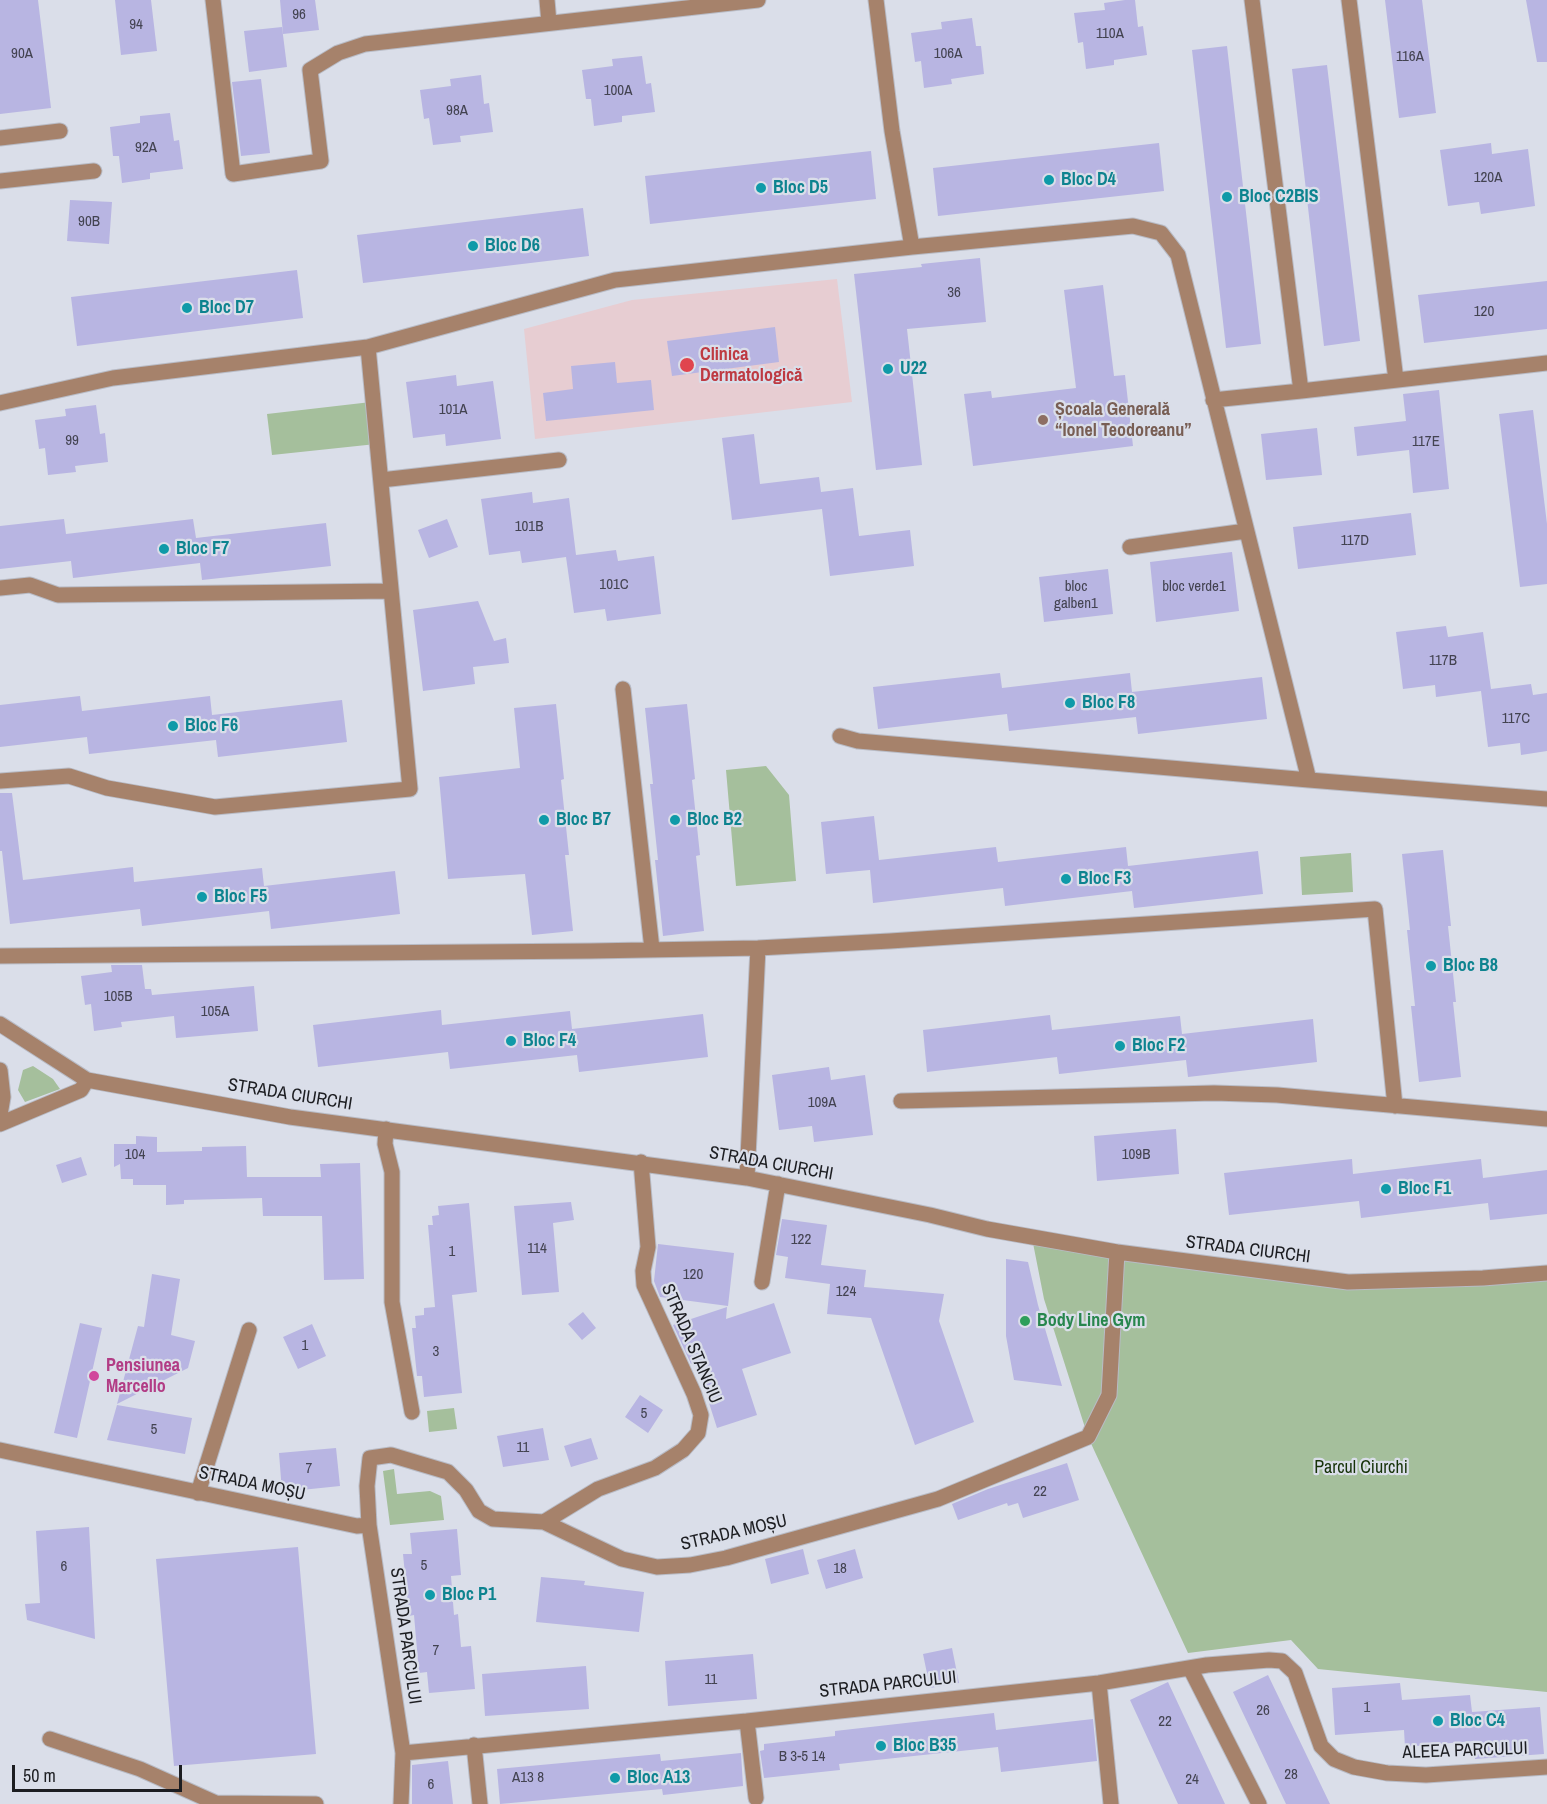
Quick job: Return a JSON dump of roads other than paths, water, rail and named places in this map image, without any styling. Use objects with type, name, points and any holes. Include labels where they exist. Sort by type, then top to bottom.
[{"type":"street","points":[[213,0],[233,174],[321,161],[310,70],[338,54],[364,44],[758,0]]},
{"type":"street","points":[[547,0],[549,23]]},
{"type":"street","points":[[876,0],[892,131],[912,247]]},
{"type":"street","points":[[1252,0],[1301,391]]},
{"type":"street","points":[[1349,0],[1396,380]]},
{"type":"street","points":[[0,138],[60,131]]},
{"type":"street","points":[[0,181],[94,171]]},
{"type":"street","points":[[0,403],[113,378],[368,347],[615,280],[912,247],[1133,226],[1161,233],[1178,255],[1309,780]]},
{"type":"street","points":[[0,781],[69,776],[107,788],[215,807],[410,789],[368,347]]},
{"type":"street","points":[[1213,400],[1547,363]]},
{"type":"street","points":[[381,480],[559,460]]},
{"type":"street","points":[[1130,547],[1246,531]]},
{"type":"street","points":[[0,588],[30,585],[58,595],[391,591]]},
{"type":"street","points":[[624,689],[652,949]]},
{"type":"street","points":[[840,736],[858,741],[1547,799]]},
{"type":"street","points":[[0,956],[758,948],[1375,909],[1395,1106]]},
{"type":"street","points":[[747,1178],[758,948]]},
{"type":"street","points":[[0,1024],[87,1080],[81,1090],[0,1124]]},
{"type":"street","points":[[0,1070],[3,1097],[0,1115]]},
{"type":"street","name":"STRADA CIURCHI","points":[[87,1080],[290,1117],[641,1162],[747,1178],[987,1229],[1117,1252],[1348,1282],[1483,1278],[1547,1273]]},
{"type":"street","points":[[901,1101],[1214,1093],[1277,1095],[1547,1119]]},
{"type":"street","points":[[387,1129],[385,1144],[392,1172],[392,1302],[412,1412]]},
{"type":"street","name":"STRADA STANCIU","points":[[544,1522],[598,1489],[656,1468],[683,1450],[698,1433],[701,1415],[694,1394],[644,1285],[643,1271],[648,1247],[641,1162]]},
{"type":"street","points":[[762,1282],[778,1184]]},
{"type":"street","name":"STRADA MOȘU","points":[[0,1450],[357,1526],[369,1525],[367,1486],[370,1458],[391,1455],[448,1472],[466,1490],[479,1511],[493,1519],[544,1522],[622,1559],[657,1567],[690,1565],[726,1558],[938,1499],[1088,1437],[1109,1395],[1117,1252]]},
{"type":"street","points":[[198,1493],[249,1330]]},
{"type":"street","name":"STRADA PARCULUI","points":[[369,1525],[403,1753],[401,1804]]},
{"type":"street","name":"STRADA PARCULUI","points":[[403,1753],[747,1721],[1099,1683],[1190,1668],[1254,1661],[1282,1661],[1294,1673],[1321,1746]]},
{"type":"street","points":[[1190,1668],[1259,1804]]},
{"type":"street","points":[[1099,1683],[1111,1804]]},
{"type":"street","points":[[747,1721],[756,1798]]},
{"type":"street","points":[[50,1739],[140,1769],[216,1803],[316,1804]]},
{"type":"street","points":[[474,1745],[480,1804]]},
{"type":"street","name":"ALEEA PARCULUI","points":[[1321,1746],[1334,1759],[1354,1767],[1387,1773],[1426,1775],[1547,1767]]},
{"type":"place","name":"Bloc D4","points":[[1049,180]]},
{"type":"place","name":"Bloc D5","points":[[761,188]]},
{"type":"place","name":"Bloc C2BIS","points":[[1227,197]]},
{"type":"place","name":"Bloc D6","points":[[473,246]]},
{"type":"place","name":"Bloc D7","points":[[187,308]]},
{"type":"place","name":"Clinica Dermatologică","points":[[687,365]]},
{"type":"place","name":"U22","points":[[888,369]]},
{"type":"place","name":"Școala Generală “Ionel Teodoreanu”","points":[[1043,420]]},
{"type":"place","name":"Bloc F7","points":[[164,549]]},
{"type":"place","name":"Bloc F8","points":[[1070,703]]},
{"type":"place","name":"Bloc F6","points":[[173,726]]},
{"type":"place","name":"Bloc B7","points":[[544,820]]},
{"type":"place","name":"Bloc B2","points":[[675,820]]},
{"type":"place","name":"Bloc F3","points":[[1066,879]]},
{"type":"place","name":"Bloc F5","points":[[202,897]]},
{"type":"place","name":"Bloc B8","points":[[1431,966]]},
{"type":"place","name":"Bloc F4","points":[[511,1041]]},
{"type":"place","name":"Bloc F2","points":[[1120,1046]]},
{"type":"place","name":"Bloc F1","points":[[1386,1189]]},
{"type":"place","name":"Body Line Gym","points":[[1025,1321]]},
{"type":"place","name":"Pensiunea Marcello","points":[[94,1376]]},
{"type":"place","name":"Bloc P1","points":[[430,1595]]},
{"type":"place","name":"Bloc C4","points":[[1438,1721]]},
{"type":"place","name":"Bloc B35","points":[[881,1746]]},
{"type":"place","name":"Bloc A13","points":[[615,1778]]},
{"type":"park label","name":"Parcul Ciurchi","points":[[1361,1468]]}]
